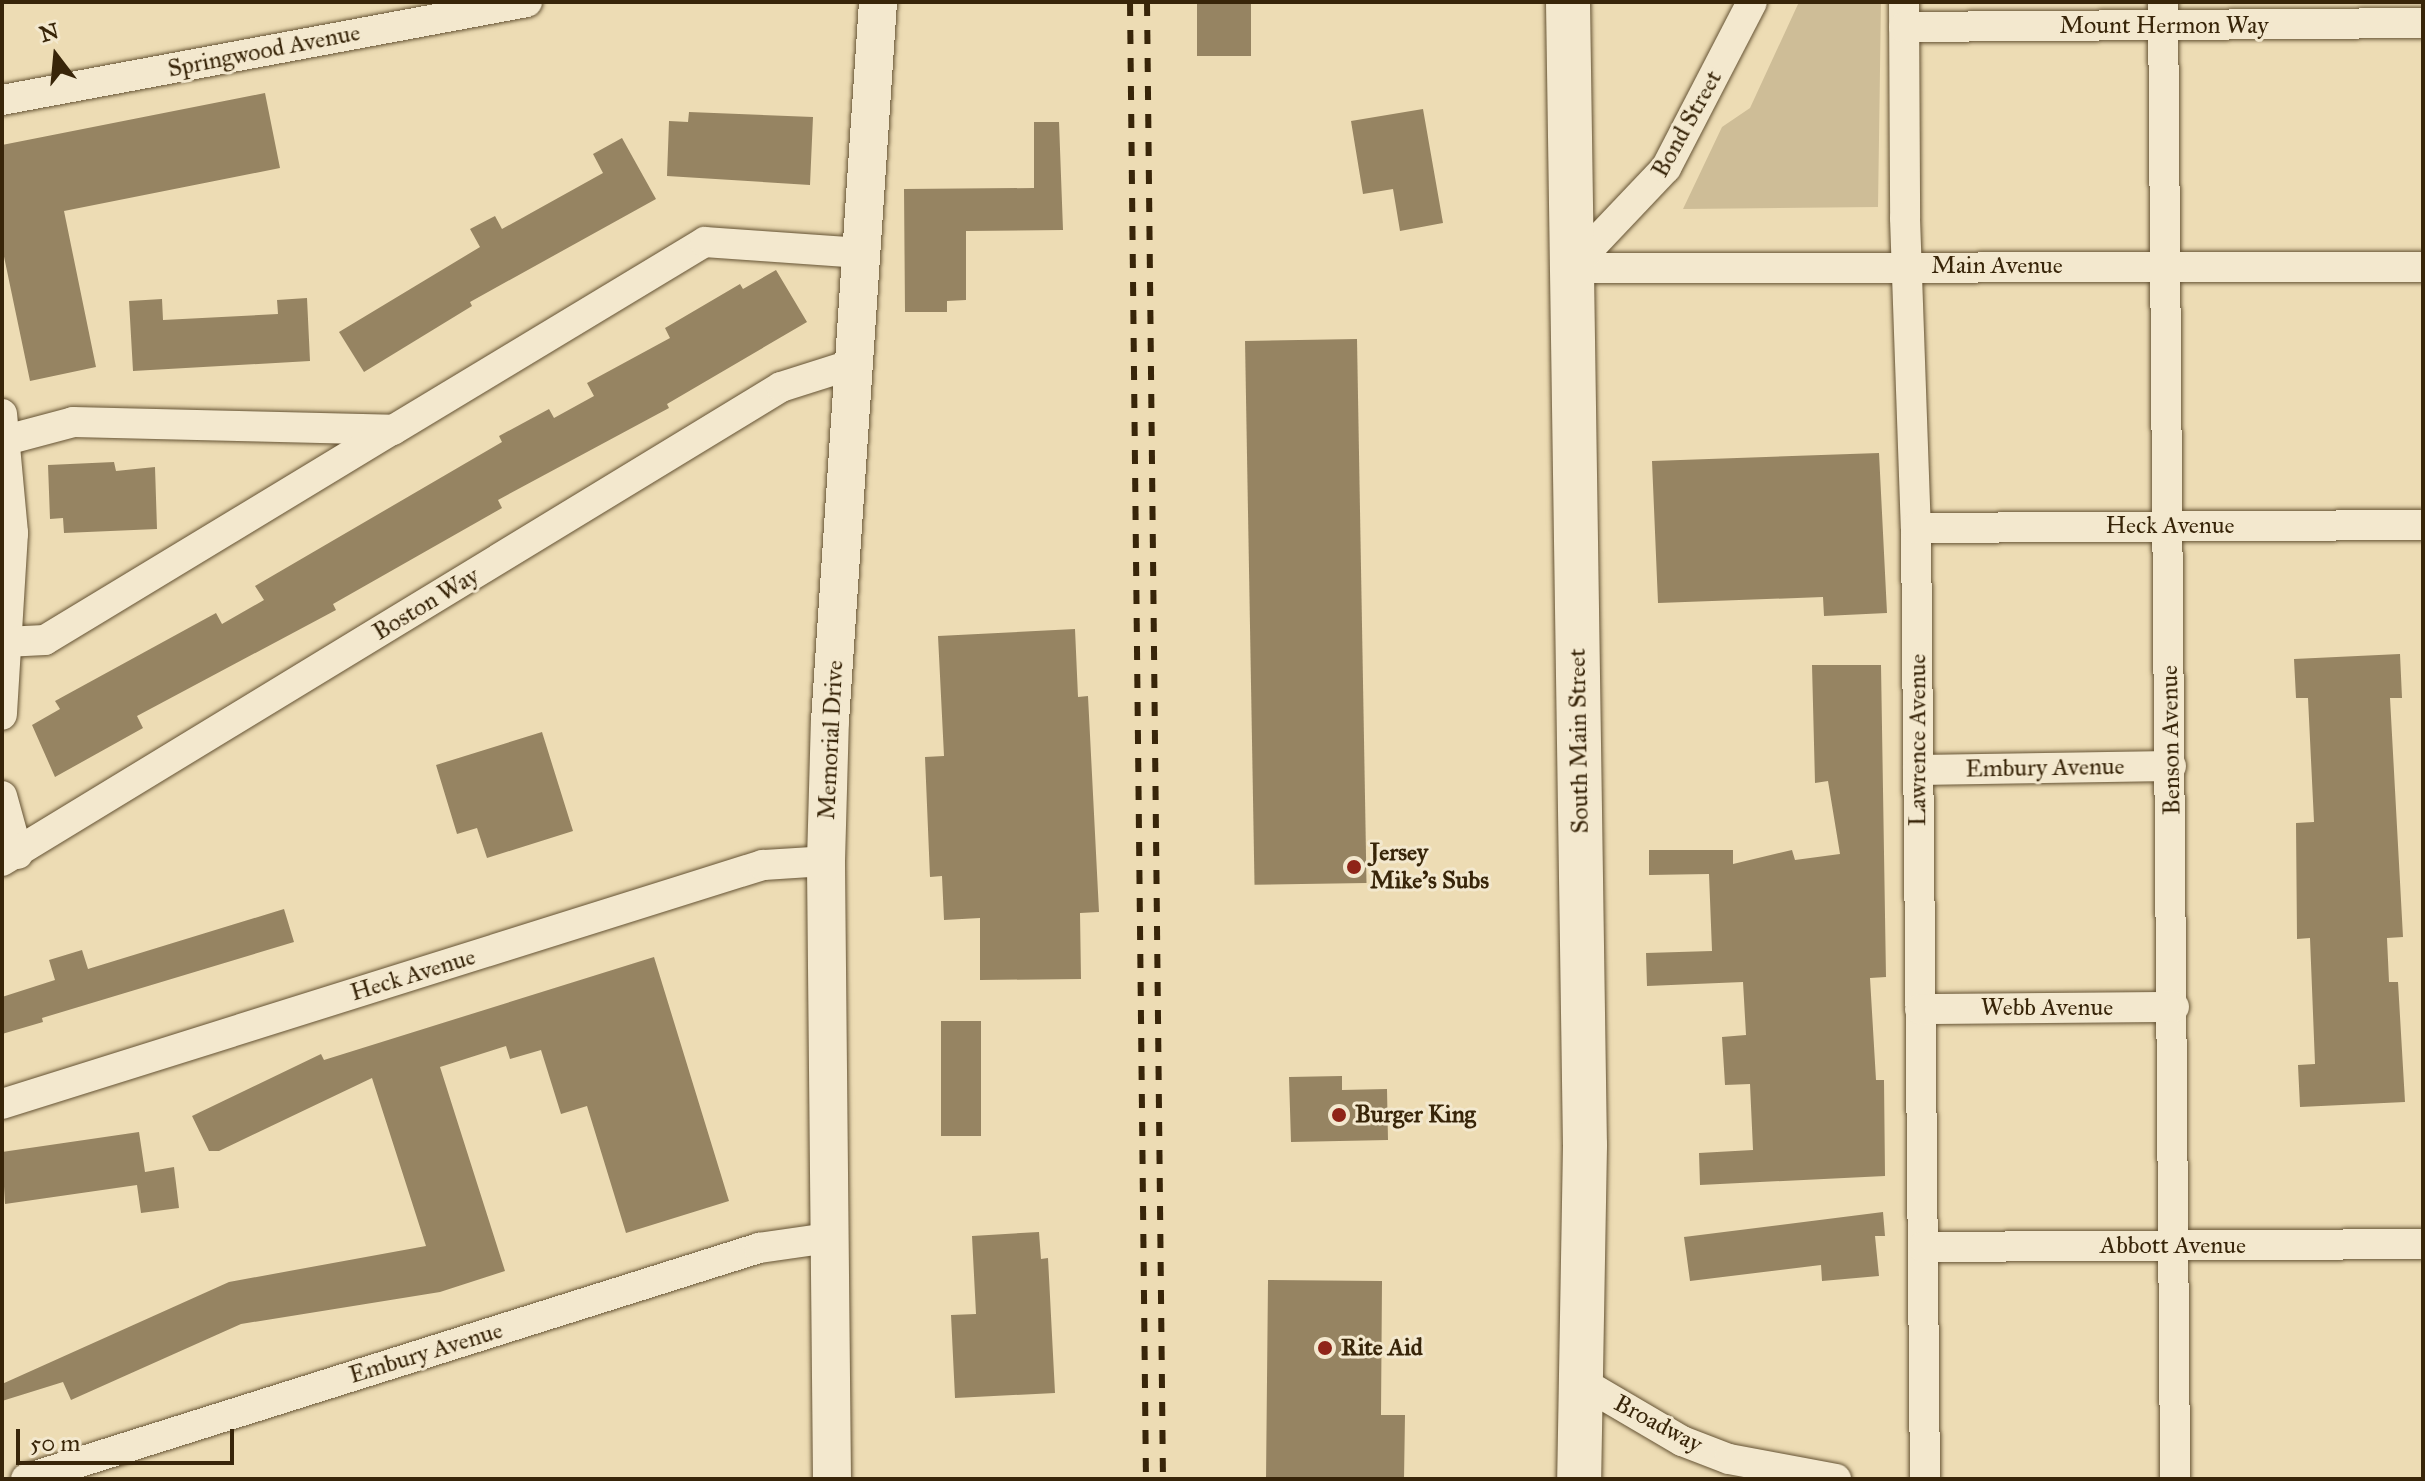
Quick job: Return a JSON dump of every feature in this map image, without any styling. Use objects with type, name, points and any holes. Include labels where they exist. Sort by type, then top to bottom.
[{"type":"main road","name":"South Main Street","points":[[1568,2],[1585,1145],[1578,1400],[1579,1479]]},
{"type":"main road","points":[[1563,1479],[1578,1400]]},
{"type":"street","name":"Springwood Avenue","points":[[2,100],[527,2]]},
{"type":"street","name":"Memorial Drive","points":[[832,1479],[826,861],[830,721],[878,2]]},
{"type":"street","name":"Bond Street","points":[[1571,268],[1666,168],[1752,2]]},
{"type":"street","name":"Mount Hermon Way","points":[[1904,14],[2163,14],[2423,23]]},
{"type":"street","name":"Lawrence Avenue","points":[[1904,14],[1907,266],[1916,528],[1925,1479]]},
{"type":"street","name":"Benson Avenue","points":[[2163,14],[2174,1007],[2175,1479]]},
{"type":"street","points":[[5,642],[45,640],[705,242],[861,253]]},
{"type":"street","name":"Main Avenue","points":[[1571,268],[2423,267]]},
{"type":"street","name":"Boston Way","points":[[10,858],[781,387],[856,363]]},
{"type":"street","points":[[2,715],[13,533],[4,427],[73,422],[393,430]]},
{"type":"street","name":"Heck Avenue","points":[[1916,528],[2423,525]]},
{"type":"street","name":"Embury Avenue","points":[[1918,770],[2171,766]]},
{"type":"street","points":[[2,796],[10,858]]},
{"type":"street","name":"Heck Avenue","points":[[2,1104],[763,865],[826,861]]},
{"type":"street","name":"Webb Avenue","points":[[1920,1009],[2174,1007]]},
{"type":"street","name":"Embury Avenue","points":[[26,1479],[759,1248],[828,1238]]},
{"type":"street","name":"Abbott Avenue","points":[[1923,1247],[2423,1244]]},
{"type":"street","name":"Broadway","points":[[1578,1400],[1729,1459],[1836,1479]]},
{"type":"shaded area","points":[[1799,2],[1881,2],[1878,207],[1683,209],[1722,127],[1750,108]]},
{"type":"building","points":[[1197,2],[1251,2],[1251,56],[1197,56]]},
{"type":"building","points":[[265,93],[280,168],[64,211],[96,367],[30,381],[2,247],[2,145]]},
{"type":"building","points":[[1423,109],[1443,223],[1400,231],[1393,189],[1363,194],[1351,121]]},
{"type":"building","points":[[689,112],[813,117],[810,185],[667,176],[669,121],[688,122]]},
{"type":"building","points":[[1034,122],[1059,122],[1063,230],[966,231],[966,300],[947,301],[947,312],[905,312],[904,189],[1034,188]]},
{"type":"building","points":[[622,138],[656,199],[470,302],[472,306],[364,372],[339,332],[480,247],[470,229],[495,216],[502,229],[603,173],[593,154]]},
{"type":"building","points":[[776,270],[807,322],[667,404],[669,408],[498,500],[502,508],[333,604],[336,610],[137,716],[143,728],[55,777],[32,725],[60,709],[55,701],[216,613],[222,624],[264,600],[255,586],[502,442],[499,436],[549,409],[554,418],[594,396],[587,383],[670,338],[665,328],[740,284],[743,289]]},
{"type":"building","points":[[307,298],[310,361],[133,371],[129,301],[162,299],[163,320],[278,314],[277,300]]},
{"type":"building","points":[[1357,339],[1366,883],[1255,885],[1245,341]]},
{"type":"building","points":[[1879,453],[1887,613],[1824,616],[1823,597],[1658,603],[1652,461]]},
{"type":"building","points":[[114,462],[116,471],[155,467],[157,529],[64,533],[63,518],[50,519],[48,465]]},
{"type":"building","points":[[1075,629],[1078,697],[1088,696],[1099,912],[1080,913],[1081,979],[980,980],[980,918],[944,920],[942,876],[930,877],[925,757],[944,756],[938,636]]},
{"type":"building","points":[[2400,654],[2402,698],[2390,698],[2403,937],[2387,938],[2389,982],[2398,982],[2405,1102],[2300,1107],[2298,1065],[2315,1064],[2310,938],[2297,939],[2296,823],[2314,822],[2308,698],[2296,698],[2294,659]]},
{"type":"building","points":[[1812,665],[1881,665],[1886,977],[1870,978],[1876,1080],[1884,1080],[1885,1176],[1700,1185],[1699,1153],[1753,1150],[1750,1084],[1725,1085],[1722,1037],[1746,1035],[1743,982],[1647,986],[1646,953],[1712,951],[1709,874],[1649,875],[1649,850],[1733,850],[1733,864],[1792,850],[1795,860],[1840,854],[1828,781],[1815,783]]},
{"type":"building","points":[[542,732],[573,831],[487,858],[477,828],[457,834],[436,765]]},
{"type":"building","points":[[284,909],[294,942],[42,1018],[43,1022],[2,1034],[2,997],[55,980],[49,960],[82,950],[88,969]]},
{"type":"building","points":[[654,957],[729,1201],[626,1233],[587,1106],[561,1114],[541,1050],[510,1059],[506,1046],[440,1067],[505,1271],[440,1292],[241,1324],[71,1400],[63,1382],[2,1401],[2,1384],[229,1282],[426,1246],[372,1078],[219,1151],[209,1151],[192,1116],[321,1054],[324,1060]]},
{"type":"building","points":[[941,1021],[981,1021],[981,1136],[941,1136]]},
{"type":"building","name":"Burger King","points":[[1342,1076],[1342,1090],[1387,1089],[1388,1140],[1291,1142],[1289,1077]]},
{"type":"building","points":[[139,1132],[145,1172],[174,1167],[179,1208],[141,1213],[137,1185],[5,1204],[2,1152]]},
{"type":"building","points":[[1883,1212],[1885,1236],[1875,1236],[1879,1276],[1822,1281],[1821,1265],[1690,1281],[1684,1237]]},
{"type":"building","points":[[1039,1232],[1041,1259],[1048,1258],[1055,1393],[955,1398],[951,1315],[976,1314],[972,1236]]},
{"type":"building","name":"Rite Aid","points":[[1268,1280],[1382,1281],[1381,1415],[1405,1415],[1404,1479],[1266,1479]]},
{"type":"railway","points":[[1130,2],[1146,1479]]},
{"type":"railway","points":[[1147,2],[1163,1479]]},
{"type":"place","name":"Jersey Mike's Subs","points":[[1354,867]]},
{"type":"place","name":"Burger King","points":[[1339,1115]]},
{"type":"place","name":"Rite Aid","points":[[1325,1348]]}]
